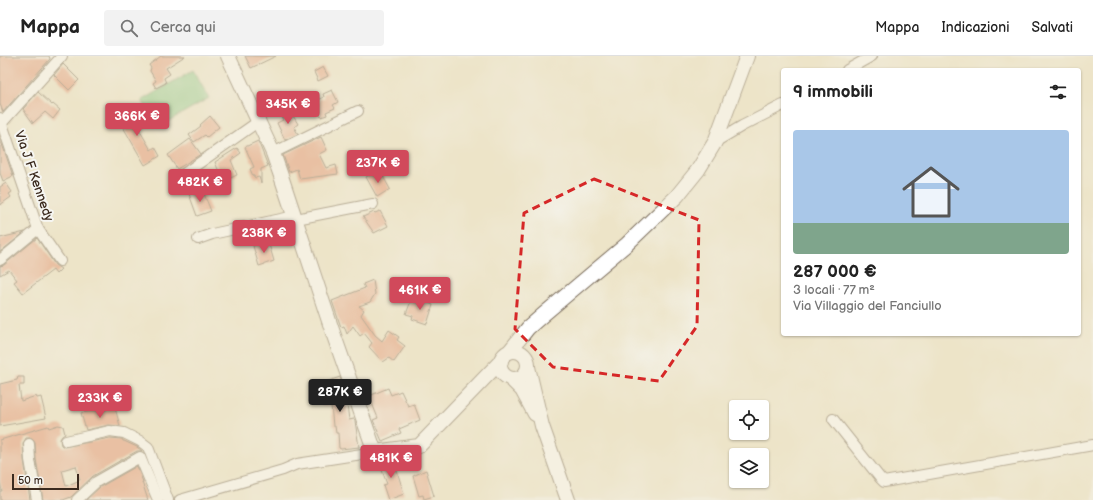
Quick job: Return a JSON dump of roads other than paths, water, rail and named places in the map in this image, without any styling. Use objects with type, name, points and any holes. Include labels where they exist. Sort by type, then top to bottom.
[{"type":"main road","points":[[228,56],[273,153],[296,218],[332,330],[375,452],[419,446],[480,384],[534,322],[627,244],[677,196],[698,170],[715,142],[747,56]]},
{"type":"main road","points":[[480,384],[490,378],[516,379],[524,375],[528,363],[528,339],[534,322]]},
{"type":"main road","points":[[542,426],[522,390],[501,370],[505,357],[517,351],[525,355],[528,363],[542,426],[568,500]]},
{"type":"street","points":[[851,68],[872,56]]},
{"type":"street","points":[[1,122],[57,58]]},
{"type":"street","points":[[715,142],[781,106]]},
{"type":"street","points":[[273,153],[358,111]]},
{"type":"street","points":[[178,178],[258,121]]},
{"type":"street","name":"Via J F Kennedy","points":[[1,122],[38,228],[60,260]]},
{"type":"street","points":[[198,239],[212,234],[373,204]]},
{"type":"street","points":[[0,260],[38,228]]},
{"type":"street","points":[[833,419],[884,482],[1093,445]]},
{"type":"street","points":[[66,441],[110,431],[124,433],[140,441],[148,447],[168,500]]},
{"type":"street","points":[[29,444],[30,460],[37,500]]},
{"type":"street","points":[[180,500],[283,470],[297,464],[375,452]]},
{"type":"street","points":[[77,500],[96,482],[140,457],[158,500]]}]
